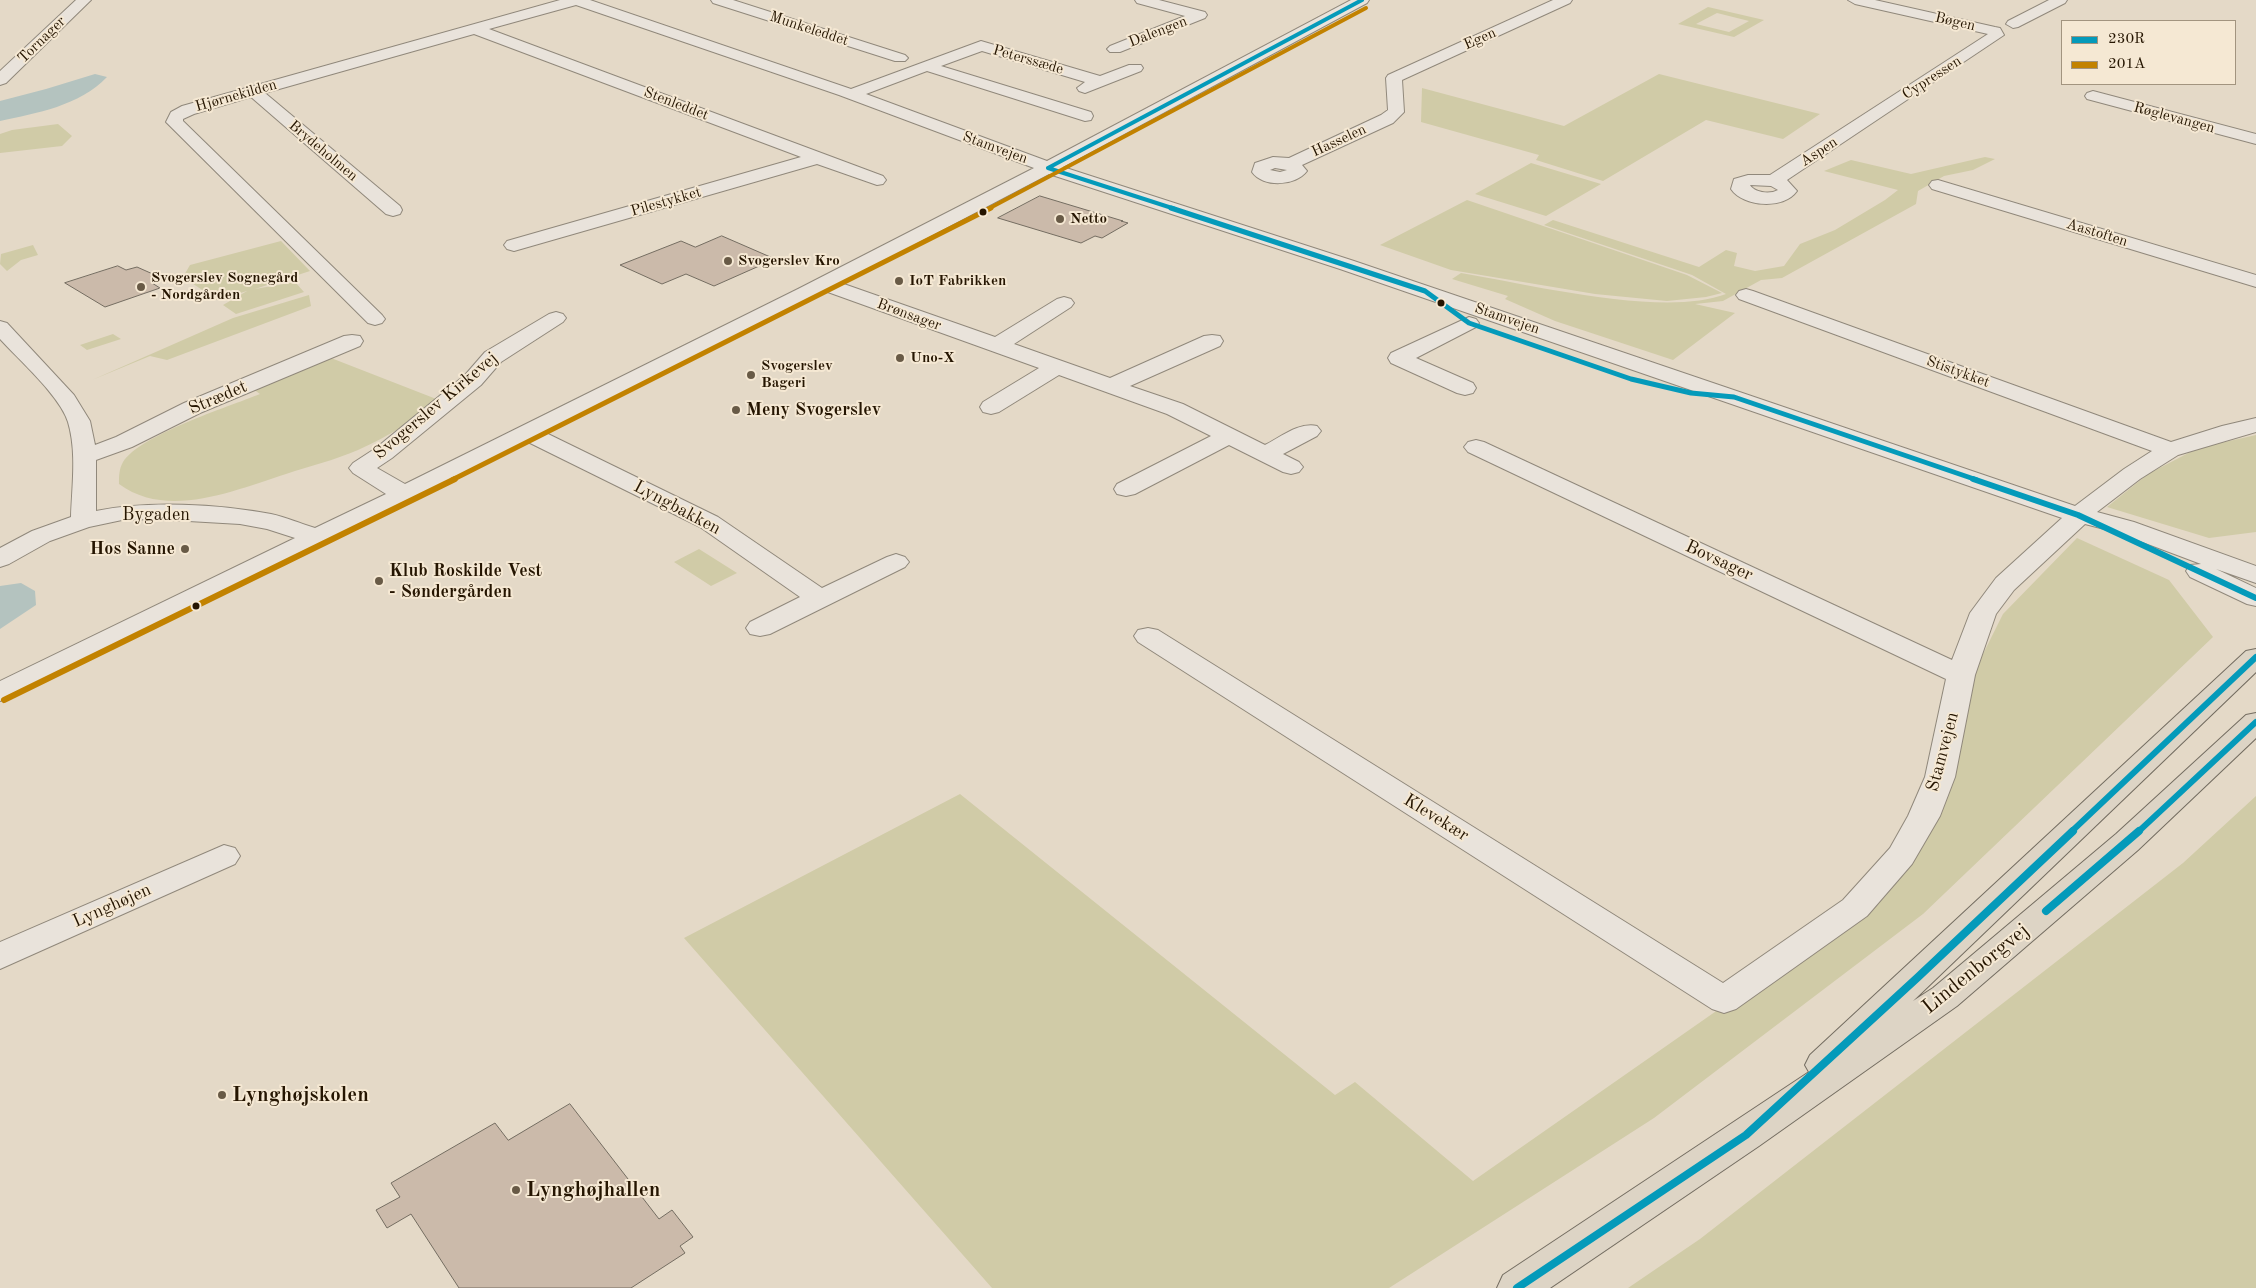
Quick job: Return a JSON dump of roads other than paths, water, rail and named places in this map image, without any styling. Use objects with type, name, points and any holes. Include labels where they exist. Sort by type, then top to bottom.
[{"type":"main road","name":"Lindenborgvej","points":[[1746,1135],[1917,978],[2256,657]]},
{"type":"main road","name":"Lindenborgvej","points":[[1517,1288],[1746,1135],[1945,997],[2127,842],[2256,722]]},
{"type":"street","name":"Tornager","points":[[0,80],[84,0]]},
{"type":"street","name":"Stamvejen","points":[[576,0],[852,94],[1048,168],[1425,291],[2078,515],[2125,527],[2256,575]]},
{"type":"street","name":"Hjørnekilden","points":[[375,319],[174,122],[176,115],[181,112],[576,0]]},
{"type":"street","name":"Munkeleddet","points":[[718,0],[900,58]]},
{"type":"street","name":"Dalengen","points":[[1115,48],[1200,15],[1142,0]]},
{"type":"street","points":[[0,692],[405,495],[823,284],[1048,168],[1362,0]]},
{"type":"street","name":"Egen","points":[[1387,119],[1396,112],[1394,78],[1566,0]]},
{"type":"street","name":"Bøgen","points":[[1855,0],[1995,31]]},
{"type":"street","points":[[2013,24],[2060,0]]},
{"type":"street","name":"Stenleddet","points":[[475,29],[877,180]]},
{"type":"street","name":"Cypressen","points":[[1863,123],[1996,35],[1995,31]]},
{"type":"street","name":"Peterssæde","points":[[926,66],[981,46],[1102,82]]},
{"type":"street","points":[[852,94],[926,66],[1085,116]]},
{"type":"street","name":"Peterssæde","points":[[1072,94],[1135,68]]},
{"type":"street","name":"Brydeholmen","points":[[253,92],[392,210]]},
{"type":"street","name":"Røglevangen","points":[[2093,96],[2256,139]]},
{"type":"street","name":"Hasselen","points":[[1291,164],[1387,119]]},
{"type":"street","name":"Aspen","points":[[1774,181],[1863,123]]},
{"type":"street","name":"Pilestykket","points":[[514,245],[818,158]]},
{"type":"street","name":"Aastoften","points":[[1938,185],[2256,281]]},
{"type":"street","name":"Brønsager","points":[[823,284],[1175,409],[1292,468]]},
{"type":"street","points":[[1425,291],[1469,323],[1631,379],[1691,393],[1734,397]]},
{"type":"street","name":"Stistykket","points":[[1746,295],[2170,450]]},
{"type":"street","points":[[996,346],[1064,303]]},
{"type":"street","name":"Svogerslev Kirkevej","points":[[405,495],[361,468],[384,453],[473,380],[492,357],[556,318]]},
{"type":"street","points":[[1465,388],[1399,358],[1469,323]]},
{"type":"street","points":[[0,327],[59,391],[78,420],[84,457],[83,521]]},
{"type":"street","name":"Strædet","points":[[84,457],[124,442],[192,408],[352,341]]},
{"type":"street","points":[[1111,386],[1212,341]]},
{"type":"street","points":[[990,407],[1056,367]]},
{"type":"street","name":"Stamvejen","points":[[1724,1000],[1854,908],[1901,856],[1924,816],[1940,777],[1962,675],[1983,613],[2005,584],[2078,515],[2132,474],[2170,450],[2256,425]]},
{"type":"street","points":[[1265,454],[1309,430]]},
{"type":"street","name":"Lyngbakken","points":[[527,432],[709,522],[819,598]]},
{"type":"street","points":[[1126,489],[1228,436]]},
{"type":"street","name":"Bovsager","points":[[1476,447],[1962,675]]},
{"type":"street","name":"Bygaden","points":[[0,558],[41,536],[83,521],[122,513],[154,512],[240,517],[272,522],[318,538]]},
{"type":"street","name":"Stamvejen","points":[[2078,515],[2256,598]]},
{"type":"street","points":[[760,628],[896,562]]},
{"type":"street","name":"Klevekær","points":[[1148,636],[1724,1000]]},
{"type":"street","name":"Lynghøjen","points":[[0,956],[224,856]]},
{"type":"place","name":"Netto","points":[[1060,219]]},
{"type":"place","name":"Svogerslev Kro","points":[[728,261]]},
{"type":"place","name":"IoT Fabrikken","points":[[899,281]]},
{"type":"place","name":"Svogerslev Sognegård - Nordgården","points":[[141,287]]},
{"type":"place","name":"Uno-X","points":[[900,358]]},
{"type":"place","name":"Svogerslev Bageri","points":[[751,375]]},
{"type":"place","name":"Meny Svogerslev","points":[[736,410]]},
{"type":"place","name":"Hos Sanne","points":[[185,549]]},
{"type":"place","name":"Klub Roskilde Vest - Søndergården","points":[[379,581]]},
{"type":"place","name":"Lynghøjskolen","points":[[222,1095]]},
{"type":"place","name":"Lynghøjhallen","points":[[516,1190]]}]
